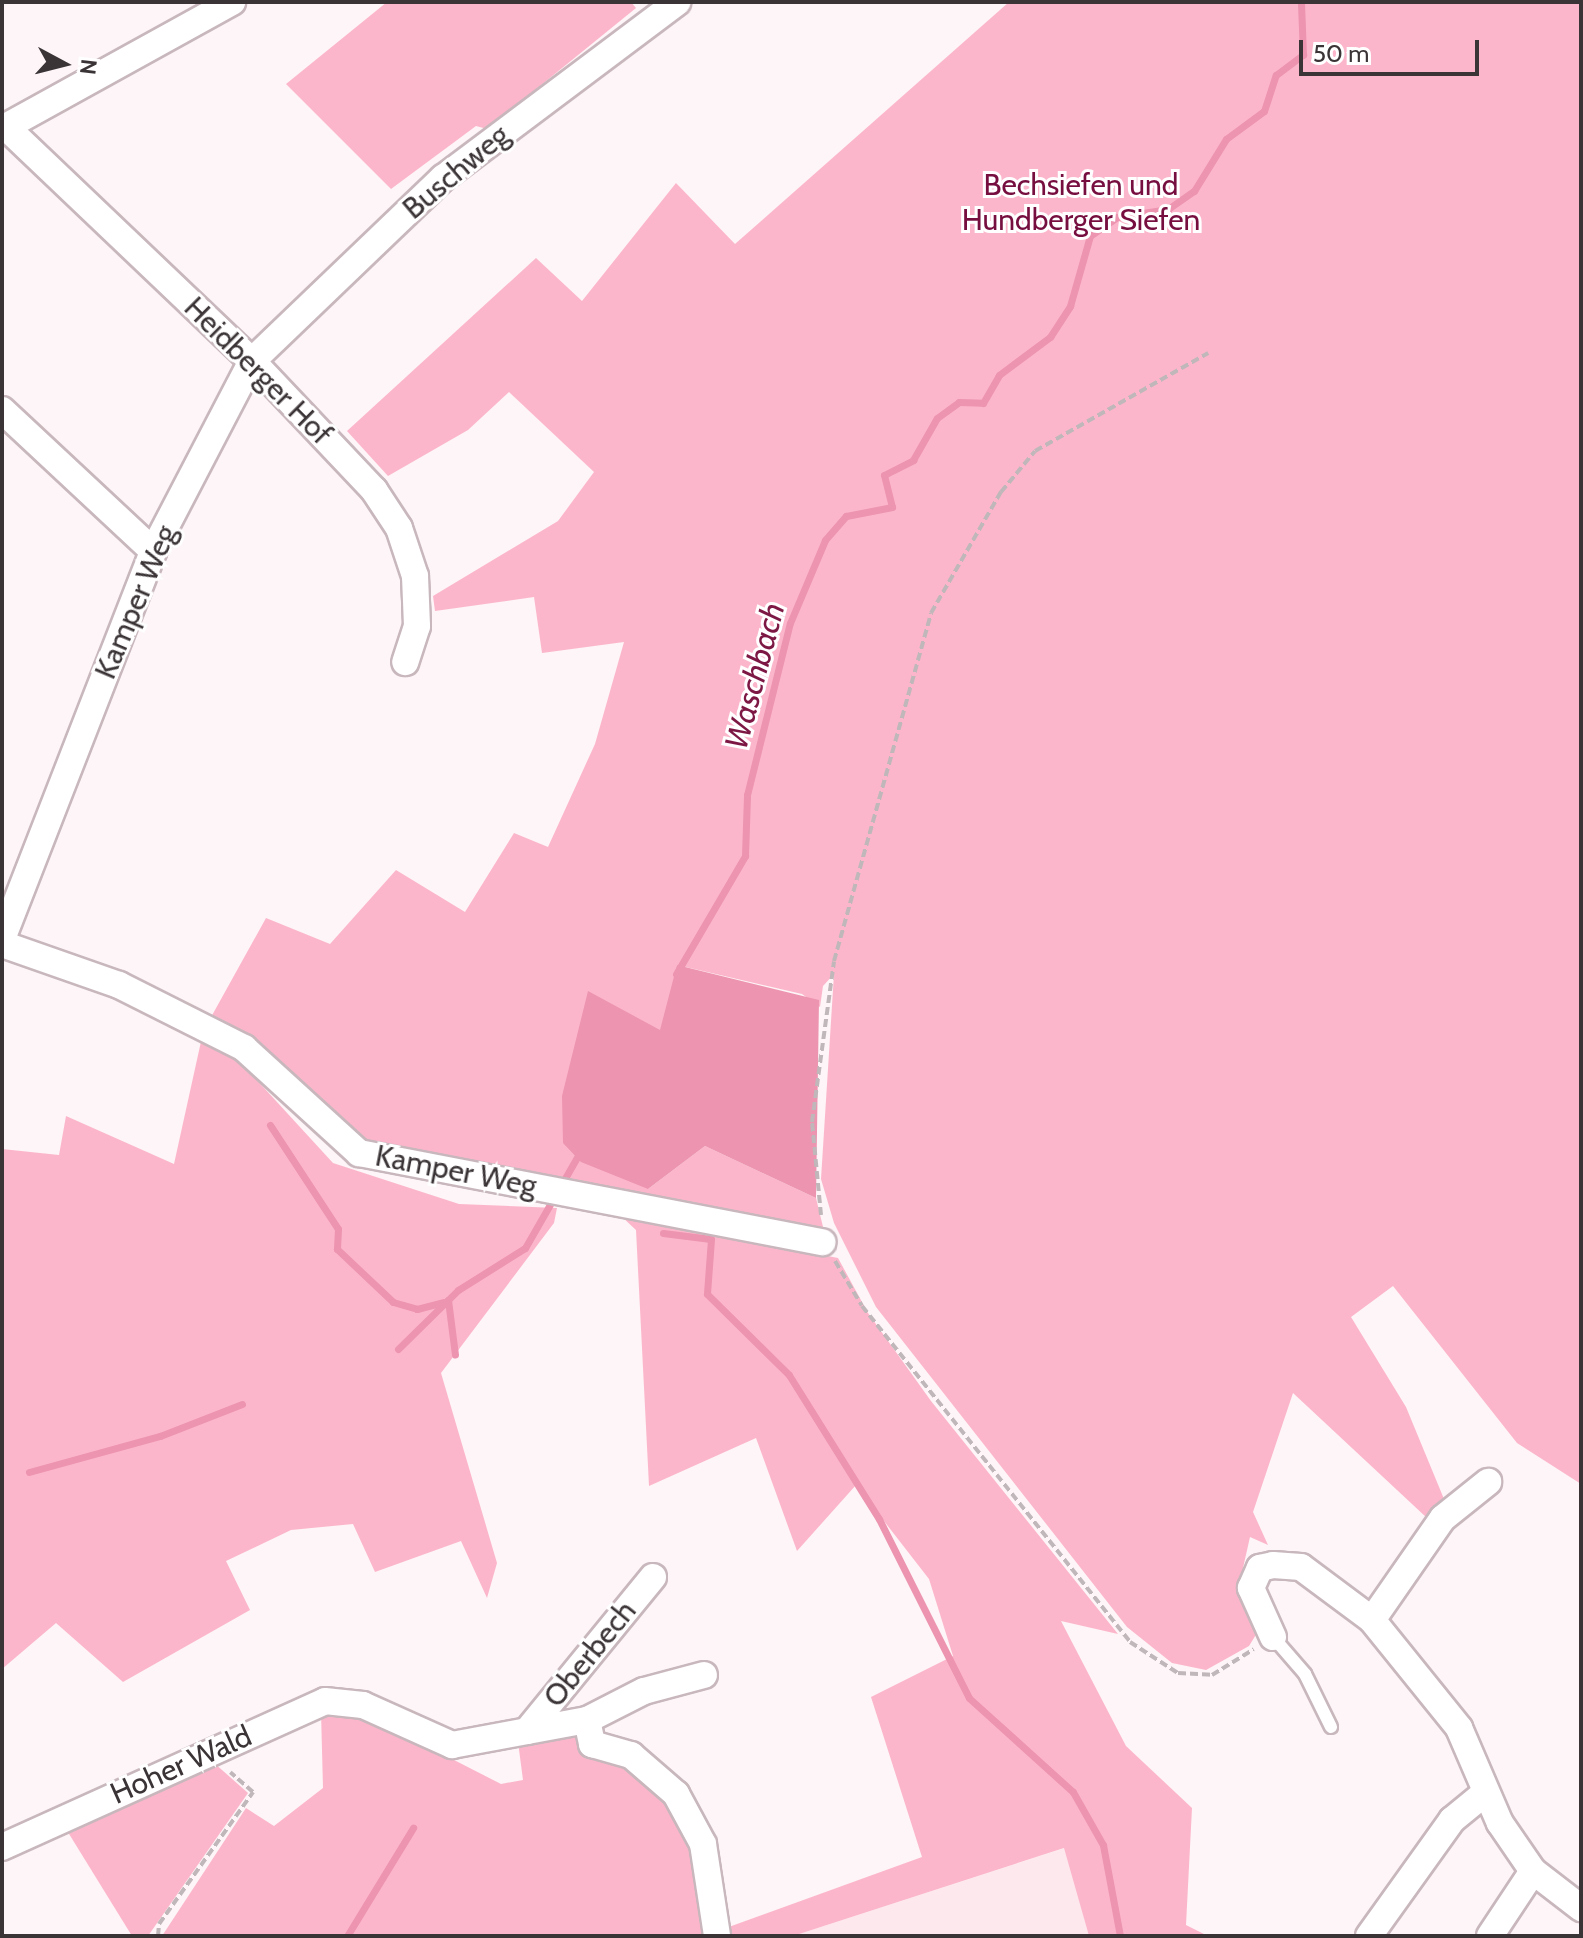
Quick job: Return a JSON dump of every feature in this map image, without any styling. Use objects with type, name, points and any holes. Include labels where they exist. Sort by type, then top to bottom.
[{"type":"street","points":[[4,128],[232,2]]},
{"type":"street","name":"Buschweg","points":[[252,361],[443,178],[677,2]]},
{"type":"street","name":"Heidberger Hof","points":[[4,128],[252,361],[365,481],[399,528],[415,576],[417,626],[405,662]]},
{"type":"street","name":"Kamper Weg","points":[[252,361],[153,551],[2,942],[119,985],[244,1048],[359,1153],[823,1242]]},
{"type":"street","points":[[2,410],[153,551]]},
{"type":"street","points":[[1372,1620],[1443,1518],[1488,1482]]},
{"type":"street","points":[[1273,1637],[1251,1588],[1260,1568],[1273,1565],[1301,1567],[1372,1620],[1459,1728],[1485,1793],[1533,1871],[1581,1908]]},
{"type":"street","name":"Oberbech","points":[[527,1731],[653,1577]]},
{"type":"street","name":"Oberbech","points":[[363,1705],[452,1745],[587,1720],[644,1691],[704,1675]]},
{"type":"street","name":"Hoher Wald","points":[[2,1847],[208,1751],[325,1701],[363,1705]]},
{"type":"street","name":"Oberbech","points":[[587,1720],[592,1744],[631,1755],[676,1794],[703,1844],[717,1936]]},
{"type":"street","points":[[1369,1936],[1452,1820],[1485,1793]]},
{"type":"street","points":[[1490,1936],[1533,1871]]},
{"type":"lane","points":[[1273,1637],[1305,1674],[1331,1727]]},
{"type":"path","points":[[1208,353],[1035,451],[1001,492],[931,613],[908,675],[834,961],[812,1122],[823,1242],[862,1306],[1130,1642],[1178,1673],[1212,1675],[1273,1637]]},
{"type":"path","points":[[158,1936],[159,1924],[253,1792],[208,1751]]},
{"type":"shaded area","points":[[677,965],[819,1000],[816,1198],[705,1146],[648,1189],[581,1162],[563,1143],[562,1096],[588,991],[660,1030]]},
{"type":"shaded area","points":[[1065,1848],[1089,1936],[793,1936]]},
{"type":"green space","points":[[387,2],[631,2],[636,8],[487,129],[476,126],[391,189],[286,84]]},
{"type":"green space","name":"Bechsiefen und Hundberger Siefen","points":[[1009,2],[1581,2],[1581,1484],[1517,1443],[1393,1286],[1351,1317],[1406,1407],[1444,1499],[1427,1518],[1293,1393],[1253,1512],[1268,1545],[1250,1537],[1243,1568],[1257,1633],[1249,1646],[1206,1670],[1172,1663],[1127,1627],[876,1307],[834,1223],[821,1179],[834,974],[823,986],[820,1007],[802,994],[677,965],[648,1189],[705,1146],[816,1198],[824,1231],[344,1146],[210,1019],[266,918],[330,944],[396,870],[465,912],[514,833],[548,847],[595,744],[624,642],[542,653],[534,597],[435,611],[433,596],[558,521],[594,472],[509,392],[468,430],[388,476],[347,431],[536,258],[582,301],[676,183],[735,244]]},
{"type":"green space","points":[[202,1037],[242,1064],[333,1163],[459,1204],[557,1208],[554,1223],[441,1373],[497,1563],[487,1598],[461,1541],[375,1572],[353,1524],[291,1530],[226,1561],[250,1610],[123,1682],[56,1623],[2,1669],[2,1149],[59,1155],[66,1116],[174,1164]]},
{"type":"green space","points":[[621,1216],[838,1258],[868,1313],[931,1401],[1118,1634],[1061,1621],[1126,1746],[1192,1808],[1186,1925],[1208,1936],[1089,1936],[1064,1848],[793,1936],[727,1936],[726,1928],[922,1857],[871,1697],[953,1656],[929,1579],[856,1485],[797,1551],[756,1438],[649,1486],[636,1230]]},
{"type":"green space","points":[[321,1712],[366,1715],[501,1784],[523,1780],[518,1742],[579,1735],[613,1753],[686,1822],[707,1936],[162,1936],[246,1808],[274,1826],[323,1788]]},
{"type":"green space","points":[[213,1762],[248,1793],[148,1936],[132,1936],[66,1829]]},
{"type":"waterway","name":"Waschbach","points":[[676,974],[745,856],[747,795],[790,623],[825,540],[846,516],[892,507],[884,475],[913,460],[937,418],[959,402],[983,403],[999,375],[1050,337],[1070,306],[1090,236],[1117,217],[1168,209],[1194,191],[1226,139],[1264,111],[1276,75],[1303,55],[1301,2]]},
{"type":"waterway","points":[[270,1125],[338,1229],[337,1249],[393,1302],[417,1309],[443,1302]]},
{"type":"waterway","name":"Waschbach","points":[[398,1349],[458,1290],[525,1248],[580,1152]]},
{"type":"waterway","points":[[663,1233],[711,1239],[707,1294],[789,1375],[879,1519],[969,1698],[1073,1792],[1103,1845],[1120,1936]]},
{"type":"waterway","name":"Waschbach","points":[[448,1300],[455,1355]]},
{"type":"waterway","points":[[29,1472],[160,1436],[242,1404]]},
{"type":"waterway","name":"Waschbach","points":[[347,1936],[413,1828]]}]
